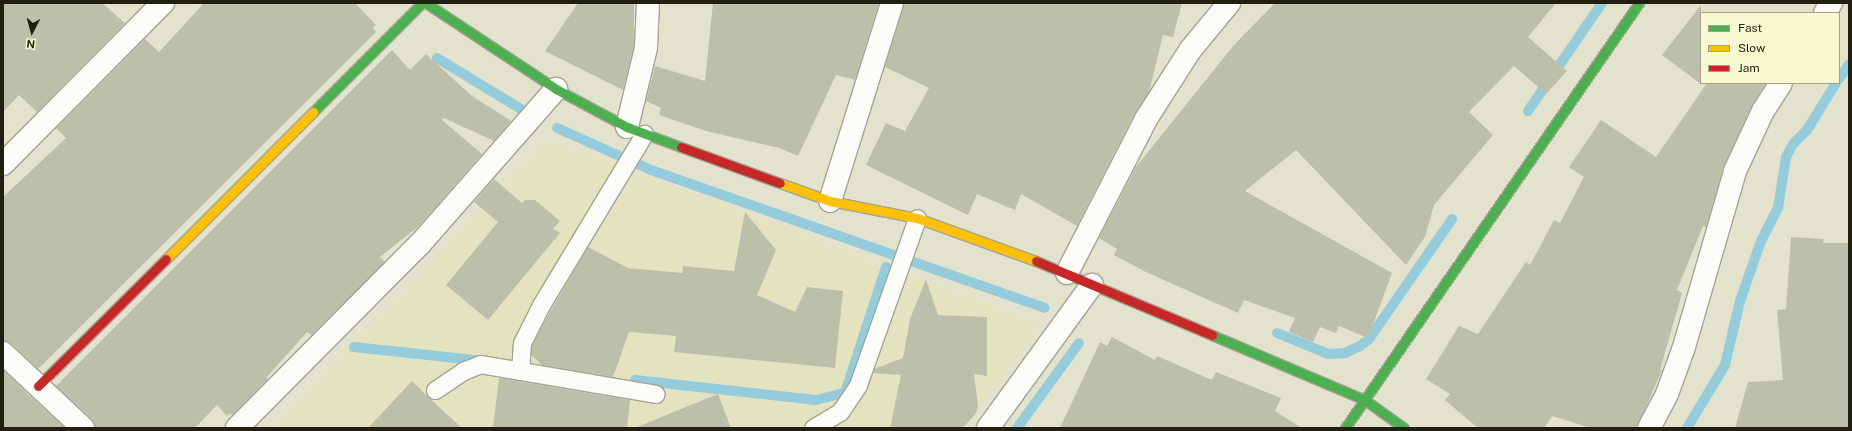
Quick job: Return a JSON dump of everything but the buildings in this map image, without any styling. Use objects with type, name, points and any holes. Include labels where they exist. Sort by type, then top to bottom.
[{"type":"street","points":[[3,164],[163,3]]},
{"type":"street","points":[[38,386],[422,3]]},
{"type":"street","points":[[426,3],[556,89],[636,131],[830,201],[917,218],[1067,273],[1092,285],[1365,400],[1404,428]]},
{"type":"street","points":[[636,131],[646,48],[648,3]]},
{"type":"street","points":[[830,201],[892,3]]},
{"type":"street","points":[[1067,273],[1146,119],[1191,49],[1228,3]]},
{"type":"street","points":[[1345,428],[1639,3]]},
{"type":"street","points":[[1826,12],[1831,3]]},
{"type":"street","points":[[1649,428],[1667,394],[1684,347],[1735,171],[1763,111],[1780,84]]},
{"type":"street","points":[[237,428],[419,246],[556,89]]},
{"type":"street","points":[[988,428],[1092,285]]},
{"type":"street","points":[[3,353],[84,428]]},
{"type":"lane","points":[[520,371],[522,343],[541,305],[636,131]]},
{"type":"lane","points":[[813,428],[840,412],[858,385],[917,218]]},
{"type":"lane","points":[[435,390],[471,366],[480,364],[655,394]]},
{"type":"shaded area","points":[[548,139],[1036,322],[1029,334],[1029,340],[963,428],[274,428]]},
{"type":"waterway","points":[[1528,111],[1602,3]]},
{"type":"waterway","points":[[437,58],[521,109]]},
{"type":"waterway","points":[[1840,78],[1849,64]]},
{"type":"waterway","points":[[1687,428],[1725,365],[1740,301],[1761,241],[1778,208],[1786,157],[1793,144],[1807,130],[1835,84]]},
{"type":"waterway","points":[[557,128],[651,170],[1044,308]]},
{"type":"waterway","points":[[1277,333],[1328,354],[1345,353],[1360,346],[1369,339],[1452,219]]},
{"type":"waterway","points":[[635,380],[816,400],[845,393],[886,267]]},
{"type":"waterway","points":[[1017,428],[1079,343]]},
{"type":"waterway","points":[[354,347],[483,361]]},
{"type":"traffic: fast","points":[[313,112],[422,3]]},
{"type":"traffic: fast","points":[[426,3],[556,89],[627,127],[681,147]]},
{"type":"traffic: fast","points":[[1345,428],[1639,3]]},
{"type":"traffic: fast","points":[[1212,335],[1365,400],[1404,428]]},
{"type":"traffic: slow","points":[[166,259],[313,112]]},
{"type":"traffic: slow","points":[[780,183],[830,201],[917,218],[1036,261]]},
{"type":"traffic: jam","points":[[681,147],[780,183]]},
{"type":"traffic: jam","points":[[38,386],[166,259]]},
{"type":"traffic: jam","points":[[1036,261],[1212,335]]}]
